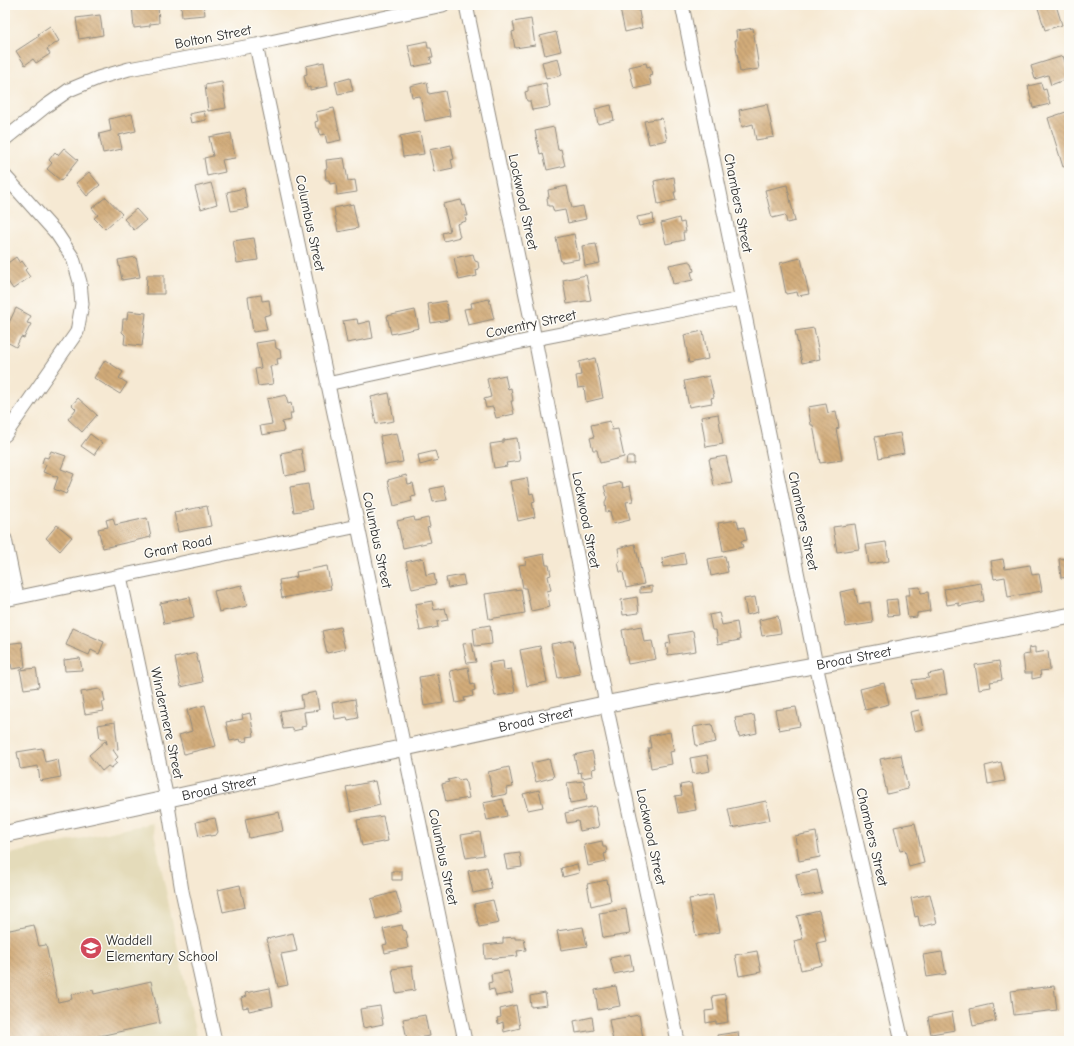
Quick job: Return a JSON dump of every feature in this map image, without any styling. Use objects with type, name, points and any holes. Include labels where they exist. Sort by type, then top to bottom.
[{"type":"street","name":"Bolton Street","points":[[5,139],[40,110],[69,90],[98,78],[129,69],[256,45],[443,5]]},
{"type":"street","name":"Lockwood Street","points":[[466,5],[535,339],[606,704],[678,1041]]},
{"type":"street","name":"Chambers Street","points":[[682,5],[816,666],[902,1041]]},
{"type":"street","name":"Columbus Street","points":[[256,45],[465,1041]]},
{"type":"street","points":[[5,176],[57,234],[73,258],[80,282],[82,304],[77,332],[5,435]]},
{"type":"street","name":"Coventry Street","points":[[327,384],[535,339],[741,299]]},
{"type":"street","name":"Grant Road","points":[[11,599],[358,526]]},
{"type":"street","points":[[5,539],[11,599]]},
{"type":"street","name":"Windermere Street","points":[[120,576],[167,799],[182,891],[215,1041]]},
{"type":"street","name":"Broad Street","points":[[5,834],[606,704],[816,666],[1069,616]]},
{"type":"shaded area","name":"Waddell Elementary School","points":[[152,823],[197,1041],[5,1041],[5,855]]},
{"type":"building","points":[[132,5],[158,5],[159,23],[134,28]]},
{"type":"building","points":[[181,5],[204,5],[205,15],[182,17]]},
{"type":"building","points":[[1037,5],[1056,5],[1062,25],[1045,30]]},
{"type":"building","points":[[638,6],[642,28],[625,32],[620,9]]},
{"type":"building","points":[[100,15],[103,35],[79,39],[76,18]]},
{"type":"building","points":[[531,19],[535,45],[515,48],[512,32],[515,31],[513,22]]},
{"type":"building","points":[[50,26],[59,41],[47,49],[50,54],[36,63],[33,59],[25,65],[16,51],[39,36],[38,34]]},
{"type":"building","points":[[753,28],[759,69],[740,72],[735,40],[737,40],[736,31]]},
{"type":"building","points":[[556,32],[561,51],[545,55],[540,36]]},
{"type":"building","points":[[427,41],[428,48],[431,48],[433,57],[430,57],[432,63],[413,67],[408,45]]},
{"type":"building","points":[[1063,56],[1069,78],[1051,85],[1048,75],[1035,79],[1031,66]]},
{"type":"building","points":[[558,58],[562,75],[546,79],[542,62]]},
{"type":"building","points":[[324,62],[328,86],[310,90],[310,87],[307,88],[304,75],[307,74],[306,66]]},
{"type":"building","points":[[646,63],[647,67],[650,66],[652,75],[649,76],[651,85],[634,89],[629,67]]},
{"type":"building","points":[[350,78],[353,91],[338,94],[335,82]]},
{"type":"building","points":[[222,82],[226,108],[208,111],[205,85]]},
{"type":"building","points":[[427,82],[429,94],[445,91],[450,116],[425,121],[420,96],[412,97],[410,86]]},
{"type":"building","points":[[546,83],[550,107],[532,110],[530,101],[527,101],[525,92],[528,91],[528,87]]},
{"type":"building","points":[[1041,83],[1043,90],[1046,89],[1050,104],[1033,108],[1028,86]]},
{"type":"building","points":[[767,104],[774,137],[756,140],[753,124],[742,127],[739,110]]},
{"type":"building","points":[[611,105],[614,120],[598,124],[595,109]]},
{"type":"building","points":[[334,108],[341,140],[327,143],[325,134],[320,135],[319,128],[316,128],[315,122],[318,121],[316,112]]},
{"type":"building","points":[[204,111],[206,120],[191,123],[189,114]]},
{"type":"building","points":[[1069,111],[1069,165],[1063,167],[1048,118]]},
{"type":"building","points":[[132,114],[136,131],[119,135],[122,149],[103,153],[99,134],[111,131],[109,119]]},
{"type":"building","points":[[662,118],[667,140],[649,144],[644,121]]},
{"type":"building","points":[[554,127],[558,150],[561,149],[565,166],[547,170],[543,153],[540,154],[535,131]]},
{"type":"building","points":[[420,132],[424,154],[403,157],[400,136]]},
{"type":"building","points":[[231,133],[235,158],[222,160],[225,172],[207,176],[204,158],[213,156],[209,137]]},
{"type":"building","points":[[451,145],[454,159],[451,160],[453,168],[434,172],[429,150]]},
{"type":"building","points":[[64,148],[78,160],[61,181],[47,169],[52,163],[49,160],[55,152],[58,155]]},
{"type":"building","points":[[344,158],[348,181],[355,180],[357,192],[337,195],[336,183],[330,184],[329,180],[326,180],[326,160]]},
{"type":"building","points":[[89,172],[100,185],[87,196],[76,183]]},
{"type":"building","points":[[674,177],[676,192],[674,192],[676,200],[658,204],[654,181]]},
{"type":"building","points":[[211,183],[217,204],[201,209],[195,187]]},
{"type":"building","points":[[787,185],[795,221],[787,223],[785,215],[772,218],[765,190]]},
{"type":"building","points":[[567,186],[572,208],[583,206],[586,219],[568,223],[565,210],[554,212],[552,206],[548,206],[548,190]]},
{"type":"building","points":[[244,188],[248,208],[231,211],[227,192]]},
{"type":"building","points":[[106,197],[122,214],[105,229],[94,218],[98,215],[92,208]]},
{"type":"building","points":[[461,200],[463,206],[465,205],[468,216],[465,216],[466,221],[457,224],[460,237],[444,241],[442,233],[450,231],[443,204]]},
{"type":"building","points":[[353,204],[358,228],[338,232],[334,208]]},
{"type":"building","points":[[136,209],[146,220],[134,230],[124,219]]},
{"type":"building","points":[[653,214],[654,223],[639,226],[637,217]]},
{"type":"building","points":[[679,218],[680,223],[684,222],[686,232],[683,232],[684,240],[666,244],[661,223]]},
{"type":"building","points":[[574,234],[579,259],[561,262],[556,238]]},
{"type":"building","points":[[254,238],[258,260],[237,263],[233,241]]},
{"type":"building","points":[[596,244],[600,263],[585,266],[582,246]]},
{"type":"building","points":[[473,254],[475,261],[478,262],[479,269],[476,270],[477,276],[459,280],[454,258]]},
{"type":"building","points":[[16,257],[20,263],[22,261],[27,268],[25,270],[30,277],[13,289],[5,277],[5,265]]},
{"type":"building","points":[[136,257],[140,277],[122,280],[118,260]]},
{"type":"building","points":[[801,258],[809,294],[798,296],[797,292],[786,294],[780,263]]},
{"type":"building","points":[[689,261],[692,263],[694,271],[691,272],[693,280],[673,284],[669,265]]},
{"type":"building","points":[[147,275],[164,275],[164,294],[146,294]]},
{"type":"building","points":[[586,275],[591,300],[567,304],[563,280]]},
{"type":"building","points":[[261,295],[262,301],[269,300],[271,314],[264,316],[267,330],[253,332],[248,297]]},
{"type":"building","points":[[489,299],[494,319],[468,325],[464,309],[472,308],[471,303]]},
{"type":"building","points":[[446,301],[449,320],[431,323],[428,304]]},
{"type":"building","points":[[16,308],[31,316],[27,323],[31,324],[24,338],[21,337],[16,347],[5,341],[5,331]]},
{"type":"building","points":[[415,310],[419,328],[391,334],[387,316]]},
{"type":"building","points":[[128,311],[146,313],[142,346],[124,344],[125,335],[122,332],[123,319],[127,319]]},
{"type":"building","points":[[357,319],[358,324],[370,321],[373,338],[347,343],[343,321]]},
{"type":"building","points":[[814,328],[820,359],[802,363],[795,331]]},
{"type":"building","points":[[703,331],[708,359],[689,363],[684,335]]},
{"type":"building","points":[[275,340],[276,348],[280,350],[281,358],[277,359],[278,365],[270,366],[273,384],[258,386],[255,369],[261,368],[256,343]]},
{"type":"building","points":[[595,358],[603,398],[586,402],[584,387],[578,388],[576,376],[581,375],[579,362]]},
{"type":"building","points":[[105,360],[123,372],[119,378],[127,383],[120,394],[94,378]]},
{"type":"building","points":[[505,375],[508,389],[511,388],[513,401],[511,401],[514,414],[496,418],[493,407],[486,408],[484,399],[491,397],[487,379]]},
{"type":"building","points":[[709,376],[714,397],[711,398],[712,403],[689,407],[684,381]]},
{"type":"building","points":[[389,393],[394,421],[376,424],[371,397]]},
{"type":"building","points":[[286,395],[288,404],[291,403],[293,413],[290,413],[291,420],[282,422],[284,431],[262,435],[260,426],[272,424],[267,399]]},
{"type":"building","points":[[78,398],[97,415],[82,432],[68,419],[76,409],[72,405]]},
{"type":"building","points":[[826,404],[828,413],[836,411],[839,428],[836,429],[842,460],[820,463],[808,407]]},
{"type":"building","points":[[718,414],[723,444],[706,447],[701,417]]},
{"type":"building","points":[[610,421],[612,430],[618,429],[624,457],[600,463],[597,450],[593,450],[590,438],[594,437],[591,425]]},
{"type":"building","points":[[397,433],[403,462],[385,465],[380,436]]},
{"type":"building","points":[[900,433],[904,453],[879,458],[875,437]]},
{"type":"building","points":[[90,434],[102,443],[94,455],[81,446]]},
{"type":"building","points":[[517,438],[520,461],[506,463],[507,466],[494,468],[490,444]]},
{"type":"building","points":[[301,449],[305,472],[285,476],[281,453]]},
{"type":"building","points":[[51,451],[66,456],[61,469],[74,474],[66,494],[54,489],[58,477],[43,472],[46,465],[42,463],[44,457],[48,458]]},
{"type":"building","points":[[435,451],[438,460],[420,465],[418,455]]},
{"type":"building","points":[[726,456],[732,483],[714,486],[709,459]]},
{"type":"building","points":[[627,457],[634,457],[634,464],[626,464]]},
{"type":"building","points":[[406,475],[408,484],[413,483],[416,496],[411,497],[412,501],[394,506],[388,480]]},
{"type":"building","points":[[527,478],[530,494],[533,493],[535,501],[532,502],[535,517],[518,521],[510,481]]},
{"type":"building","points":[[622,482],[623,488],[630,486],[633,501],[626,502],[630,520],[613,524],[610,511],[606,512],[605,503],[607,497],[604,486]]},
{"type":"building","points":[[308,484],[312,509],[294,512],[290,487]]},
{"type":"building","points":[[444,486],[447,500],[433,502],[430,489]]},
{"type":"building","points":[[207,506],[211,526],[178,532],[174,512]]},
{"type":"building","points":[[414,517],[415,521],[428,518],[430,527],[427,528],[431,542],[403,548],[397,521]]},
{"type":"building","points":[[113,518],[115,525],[147,518],[151,537],[103,548],[98,529],[108,527],[106,520]]},
{"type":"building","points":[[737,520],[739,528],[744,527],[747,540],[741,541],[743,547],[723,551],[718,523]]},
{"type":"building","points":[[855,524],[859,549],[837,552],[833,527]]},
{"type":"building","points":[[57,525],[72,537],[60,551],[46,538]]},
{"type":"building","points":[[886,542],[889,561],[869,564],[866,545]]},
{"type":"building","points":[[635,544],[644,584],[626,588],[623,572],[620,572],[618,562],[620,561],[618,548]]},
{"type":"building","points":[[684,553],[686,564],[663,567],[662,558]]},
{"type":"building","points":[[544,554],[546,565],[549,565],[551,575],[548,576],[551,590],[547,591],[550,607],[531,611],[526,588],[523,588],[519,565],[526,564],[525,558]]},
{"type":"building","points":[[725,556],[728,572],[711,576],[708,559]]},
{"type":"building","points":[[423,558],[426,575],[434,573],[436,584],[412,589],[406,562]]},
{"type":"building","points":[[1069,558],[1069,577],[1061,578],[1059,559]]},
{"type":"building","points":[[1003,559],[1005,569],[1030,565],[1032,575],[1039,574],[1042,591],[1008,597],[1005,577],[994,579],[991,561]]},
{"type":"building","points":[[327,566],[331,589],[282,598],[279,580],[297,577],[296,572]]},
{"type":"building","points":[[463,575],[465,585],[448,588],[446,578]]},
{"type":"building","points":[[981,583],[984,601],[959,606],[959,603],[947,605],[944,589]]},
{"type":"building","points":[[242,585],[247,606],[219,612],[214,591]]},
{"type":"building","points":[[652,586],[652,592],[640,593],[640,588]]},
{"type":"building","points":[[920,587],[921,593],[928,592],[930,611],[917,613],[917,617],[908,618],[905,595],[910,595],[909,588]]},
{"type":"building","points":[[521,589],[525,613],[489,619],[485,594]]},
{"type":"building","points":[[855,589],[858,604],[870,602],[873,623],[846,627],[840,592]]},
{"type":"building","points":[[190,597],[194,618],[164,624],[160,603]]},
{"type":"building","points":[[637,597],[639,613],[623,615],[621,600]]},
{"type":"building","points":[[755,597],[758,612],[747,615],[744,599]]},
{"type":"building","points":[[897,599],[899,615],[888,616],[886,600]]},
{"type":"building","points":[[432,601],[434,610],[445,608],[448,620],[437,622],[438,627],[420,631],[415,604]]},
{"type":"building","points":[[719,613],[722,625],[737,622],[740,640],[718,644],[716,630],[712,630],[709,615]]},
{"type":"building","points":[[778,616],[781,633],[762,636],[759,620]]},
{"type":"building","points":[[490,625],[492,644],[475,646],[473,628]]},
{"type":"building","points":[[641,626],[644,642],[652,641],[656,659],[628,664],[622,630]]},
{"type":"building","points":[[340,627],[345,649],[327,653],[322,631]]},
{"type":"building","points":[[73,628],[104,642],[99,654],[91,650],[89,655],[66,645]]},
{"type":"building","points":[[693,631],[696,651],[668,655],[666,644],[671,643],[669,635]]},
{"type":"building","points":[[573,640],[580,674],[558,678],[551,644]]},
{"type":"building","points":[[22,642],[25,667],[12,669],[11,664],[5,665],[5,644]]},
{"type":"building","points":[[472,643],[476,662],[467,663],[463,644]]},
{"type":"building","points":[[540,646],[547,682],[527,686],[520,650]]},
{"type":"building","points":[[1035,647],[1035,653],[1048,651],[1050,670],[1040,671],[1041,677],[1032,679],[1032,673],[1025,673],[1023,655],[1030,654],[1029,648]]},
{"type":"building","points":[[196,653],[203,682],[181,687],[175,658]]},
{"type":"building","points":[[80,658],[82,670],[65,671],[64,660]]},
{"type":"building","points":[[503,661],[504,670],[511,669],[515,693],[495,696],[489,663]]},
{"type":"building","points":[[999,661],[1002,680],[990,682],[991,687],[979,689],[975,665]]},
{"type":"building","points":[[468,667],[471,685],[474,684],[475,690],[472,691],[473,696],[464,698],[465,701],[456,703],[450,671]]},
{"type":"building","points":[[36,668],[39,687],[24,689],[20,670]]},
{"type":"building","points":[[943,671],[947,694],[915,699],[912,680],[929,678],[928,674]]},
{"type":"building","points":[[438,674],[443,703],[424,706],[419,677]]},
{"type":"building","points":[[884,683],[889,704],[865,710],[860,689]]},
{"type":"building","points":[[99,689],[103,692],[105,702],[102,702],[104,711],[85,714],[81,692]]},
{"type":"building","points":[[316,692],[319,710],[304,712],[306,726],[301,727],[302,729],[293,731],[293,728],[283,729],[280,711],[303,707],[301,695]]},
{"type":"building","points":[[355,699],[358,718],[348,720],[347,717],[335,719],[332,703]]},
{"type":"building","points":[[205,705],[216,746],[184,754],[179,735],[192,731],[187,710]]},
{"type":"building","points":[[796,707],[800,726],[779,730],[775,710]]},
{"type":"building","points":[[919,710],[923,729],[914,731],[910,712]]},
{"type":"building","points":[[250,713],[254,736],[246,737],[247,741],[241,742],[240,739],[230,741],[226,722],[243,719],[242,715]]},
{"type":"building","points":[[754,715],[757,733],[739,737],[735,718]]},
{"type":"building","points":[[115,722],[118,749],[113,750],[118,757],[115,760],[117,763],[111,768],[108,766],[102,771],[89,755],[105,741],[107,744],[106,739],[100,739],[98,725]]},
{"type":"building","points":[[712,724],[716,742],[696,746],[693,727]]},
{"type":"building","points":[[670,732],[674,751],[670,752],[672,764],[651,768],[648,748],[651,748],[649,736]]},
{"type":"building","points":[[42,748],[45,762],[58,759],[61,777],[40,781],[38,766],[20,768],[17,752]]},
{"type":"building","points":[[592,751],[596,768],[592,769],[593,776],[582,778],[581,772],[578,773],[574,755]]},
{"type":"building","points":[[707,755],[710,771],[693,774],[690,758]]},
{"type":"building","points":[[901,755],[908,789],[887,794],[880,759]]},
{"type":"building","points":[[549,759],[554,777],[536,782],[531,763]]},
{"type":"building","points":[[1001,762],[1005,781],[988,784],[985,766]]},
{"type":"building","points":[[509,767],[513,787],[506,788],[507,794],[493,797],[488,772]]},
{"type":"building","points":[[457,778],[458,780],[465,779],[469,798],[446,802],[442,784],[449,782],[448,780]]},
{"type":"building","points":[[375,781],[380,805],[351,812],[346,787]]},
{"type":"building","points":[[584,781],[587,800],[570,803],[567,783]]},
{"type":"building","points":[[691,783],[696,810],[678,813],[675,796],[682,795],[680,785]]},
{"type":"building","points":[[539,790],[543,807],[528,810],[523,794]]},
{"type":"building","points":[[503,799],[507,816],[487,820],[483,803]]},
{"type":"building","points":[[766,801],[770,820],[732,828],[728,809]]},
{"type":"building","points":[[595,806],[599,827],[580,831],[578,821],[567,823],[565,813]]},
{"type":"building","points":[[279,812],[283,831],[249,838],[245,819]]},
{"type":"building","points":[[383,816],[388,841],[362,846],[357,820]]},
{"type":"building","points":[[215,818],[218,832],[216,835],[199,837],[196,822]]},
{"type":"building","points":[[915,823],[924,863],[909,867],[905,850],[900,851],[894,827]]},
{"type":"building","points":[[480,832],[484,855],[466,858],[461,835]]},
{"type":"building","points":[[816,832],[820,857],[799,861],[795,836]]},
{"type":"building","points":[[602,841],[603,847],[606,847],[607,853],[604,854],[606,862],[588,866],[584,845]]},
{"type":"building","points":[[520,853],[522,867],[507,869],[504,855]]},
{"type":"building","points":[[577,864],[579,873],[563,877],[561,868]]},
{"type":"building","points":[[487,867],[492,889],[473,893],[468,871]]},
{"type":"building","points":[[817,870],[822,893],[801,897],[796,874]]},
{"type":"building","points":[[392,871],[402,871],[402,880],[392,880]]},
{"type":"building","points":[[607,880],[611,901],[591,906],[587,884]]},
{"type":"building","points":[[240,885],[245,907],[223,912],[218,890]]},
{"type":"building","points":[[396,892],[402,912],[376,919],[371,899]]},
{"type":"building","points":[[930,894],[937,923],[920,927],[918,916],[915,917],[911,898]]},
{"type":"building","points":[[713,895],[720,932],[696,936],[689,899]]},
{"type":"building","points":[[493,900],[499,923],[479,927],[474,904]]},
{"type":"building","points":[[626,909],[630,934],[603,938],[599,913]]},
{"type":"building","points":[[819,911],[826,941],[817,943],[822,965],[801,970],[794,941],[803,939],[797,916]]},
{"type":"building","points":[[34,925],[39,946],[46,945],[58,1002],[72,999],[71,995],[93,990],[94,994],[151,981],[160,1023],[76,1041],[5,1041],[5,931]]},
{"type":"building","points":[[402,925],[408,938],[406,939],[408,948],[385,953],[383,945],[387,944],[383,929]]},
{"type":"building","points":[[583,927],[587,946],[561,950],[557,931]]},
{"type":"building","points":[[293,933],[297,951],[281,954],[288,985],[278,987],[267,939]]},
{"type":"building","points":[[515,937],[515,939],[524,939],[526,950],[517,951],[518,956],[485,959],[484,945],[503,943],[503,938]]},
{"type":"building","points":[[757,951],[761,972],[739,976],[735,955]]},
{"type":"building","points":[[942,952],[946,974],[927,977],[923,955]]},
{"type":"building","points":[[630,954],[633,970],[614,974],[610,958]]},
{"type":"building","points":[[412,966],[415,990],[396,993],[392,969]]},
{"type":"building","points":[[508,971],[513,993],[496,996],[494,989],[489,990],[488,983],[492,982],[491,974]]},
{"type":"building","points":[[616,986],[620,1006],[598,1010],[595,990]]},
{"type":"building","points":[[1054,986],[1057,1010],[1014,1015],[1011,991]]},
{"type":"building","points":[[270,988],[273,1006],[249,1011],[248,1007],[243,1008],[241,998],[246,996],[245,993]]},
{"type":"building","points":[[545,993],[547,1005],[531,1007],[530,996]]},
{"type":"building","points":[[725,994],[728,1022],[716,1024],[716,1021],[706,1023],[705,1011],[714,1010],[712,996]]},
{"type":"building","points":[[992,1004],[996,1021],[973,1026],[970,1009]]},
{"type":"building","points":[[516,1005],[520,1028],[504,1032],[503,1022],[498,1024],[497,1018],[501,1017],[500,1009]]},
{"type":"building","points":[[380,1006],[383,1024],[363,1028],[360,1009]]},
{"type":"building","points":[[952,1012],[955,1030],[931,1034],[928,1017]]},
{"type":"building","points":[[425,1015],[429,1036],[407,1040],[403,1019]]},
{"type":"building","points":[[639,1015],[643,1038],[627,1041],[613,1041],[609,1020]]},
{"type":"building","points":[[592,1017],[594,1030],[576,1033],[574,1021]]},
{"type":"building","points":[[738,1032],[739,1041],[718,1041],[717,1035]]},
{"type":"place","name":"Waddell Elementary School","points":[[91,948]]}]
